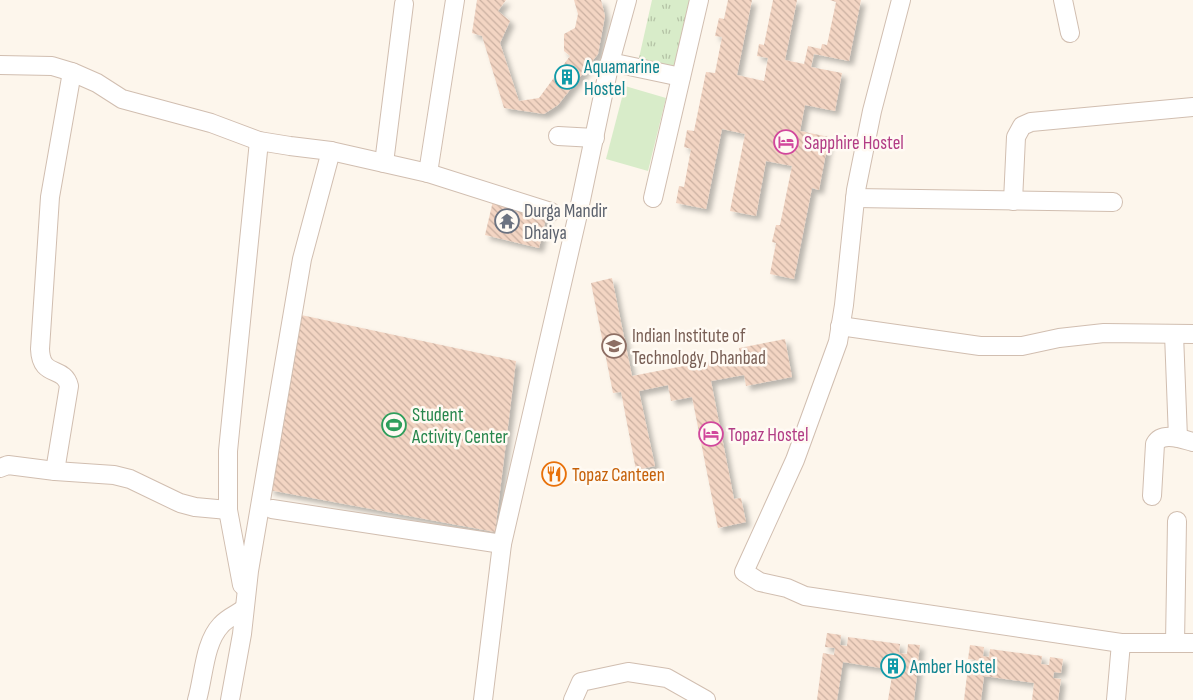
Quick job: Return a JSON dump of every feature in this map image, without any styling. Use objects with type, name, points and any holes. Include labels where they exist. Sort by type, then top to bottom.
[{"type":"street","points":[[428,173],[455,0]]},
{"type":"street","points":[[482,700],[502,544],[576,224],[610,62],[628,0]]},
{"type":"street","points":[[653,198],[699,0]]},
{"type":"street","points":[[901,0],[872,111],[855,198],[838,342],[795,460],[744,572],[760,582],[787,588],[805,596],[1121,644],[1193,643]]},
{"type":"street","points":[[1063,0],[1070,33]]},
{"type":"street","points":[[384,163],[404,4]]},
{"type":"street","points":[[610,62],[681,77]]},
{"type":"street","points":[[0,65],[52,66],[97,82],[122,99],[211,123],[258,141],[332,150],[428,173],[551,212]]},
{"type":"street","points":[[55,471],[69,386],[66,377],[46,367],[40,355],[40,349],[50,197],[72,72]]},
{"type":"street","points":[[1013,201],[1016,137],[1022,126],[1032,122],[1193,107]]},
{"type":"street","points":[[558,136],[594,138]]},
{"type":"street","points":[[244,605],[228,510],[228,451],[258,141]]},
{"type":"street","points":[[230,700],[302,259],[332,150]]},
{"type":"street","points":[[855,198],[1113,202]]},
{"type":"street","points":[[840,326],[980,346],[1022,346],[1059,338],[1104,334],[1193,334]]},
{"type":"street","points":[[1152,496],[1155,444],[1157,439],[1163,437],[1185,440],[1174,334]]},
{"type":"street","points":[[0,468],[8,465],[55,471],[114,475],[130,479],[180,503],[195,507],[228,510]]},
{"type":"street","points":[[272,509],[502,544]]},
{"type":"street","points":[[1175,643],[1177,521]]},
{"type":"street","points":[[197,700],[209,645],[222,624],[244,605]]},
{"type":"street","points":[[1116,700],[1121,644]]},
{"type":"street","points":[[573,700],[581,682],[628,672],[667,678],[706,700]]},
{"type":"green space","points":[[652,0],[691,0],[675,68],[639,58]]},
{"type":"green space","points":[[625,86],[666,98],[648,171],[606,159]]},
{"type":"building","name":"Aquamarine Hostel","points":[[477,0],[506,0],[498,11],[510,21],[500,43],[519,101],[539,98],[570,56],[564,51],[564,34],[575,28],[578,14],[574,0],[601,0],[605,16],[598,54],[558,105],[544,114],[504,108],[482,36],[472,33]]},
{"type":"building","name":"Sapphire Hostel","points":[[728,0],[752,0],[737,75],[764,81],[768,58],[757,56],[759,44],[764,45],[773,0],[797,0],[785,60],[804,64],[808,46],[821,49],[822,44],[827,45],[836,2],[830,0],[861,0],[849,61],[814,54],[811,67],[842,73],[835,111],[805,105],[800,131],[829,137],[819,190],[812,188],[794,279],[770,274],[776,243],[772,242],[776,225],[780,225],[792,166],[766,161],[756,216],[730,211],[745,134],[722,129],[706,209],[676,203],[679,186],[684,187],[691,149],[684,147],[687,130],[694,131],[706,72],[715,73],[722,37],[715,36],[719,18],[724,19]]},
{"type":"building","points":[[493,201],[547,214],[539,248],[485,235]]},
{"type":"building","name":"Topaz Hostel","points":[[612,278],[632,376],[740,355],[739,348],[785,339],[792,377],[746,386],[744,375],[711,381],[734,499],[741,498],[746,522],[718,528],[692,397],[671,401],[668,385],[639,391],[655,466],[636,470],[621,392],[613,393],[591,283]]},
{"type":"building","name":"Student Activity Center","points":[[301,315],[516,361],[495,532],[269,490]]},
{"type":"building","name":"Amber Hostel","points":[[827,633],[841,635],[840,645],[847,646],[848,637],[900,644],[899,653],[907,654],[908,644],[920,645],[918,661],[910,660],[909,666],[918,667],[914,700],[888,700],[893,670],[843,662],[837,700],[817,700],[823,653],[834,655],[835,648],[825,647]]},
{"type":"building","name":"Amber Hostel","points":[[970,645],[984,647],[983,656],[989,657],[990,649],[1042,656],[1041,664],[1049,665],[1050,657],[1063,659],[1061,673],[1054,672],[1053,678],[1061,679],[1058,700],[1032,700],[1034,683],[984,676],[981,700],[964,700],[968,667],[975,668],[976,660],[968,659]]},
{"type":"place","name":"Aquamarine Hostel","points":[[567,77]]},
{"type":"place","name":"Sapphire Hostel","points":[[786,142]]},
{"type":"place","name":"Durga Mandir Dhaiya","points":[[507,221]]},
{"type":"place","name":"Indian Institute of Technology, Dhanbad","points":[[614,346]]},
{"type":"place","name":"Student Activity Center","points":[[394,425]]},
{"type":"place","name":"Topaz Hostel","points":[[711,434]]},
{"type":"place","name":"Topaz Canteen","points":[[554,474]]},
{"type":"place","name":"Amber Hostel","points":[[893,666]]}]
